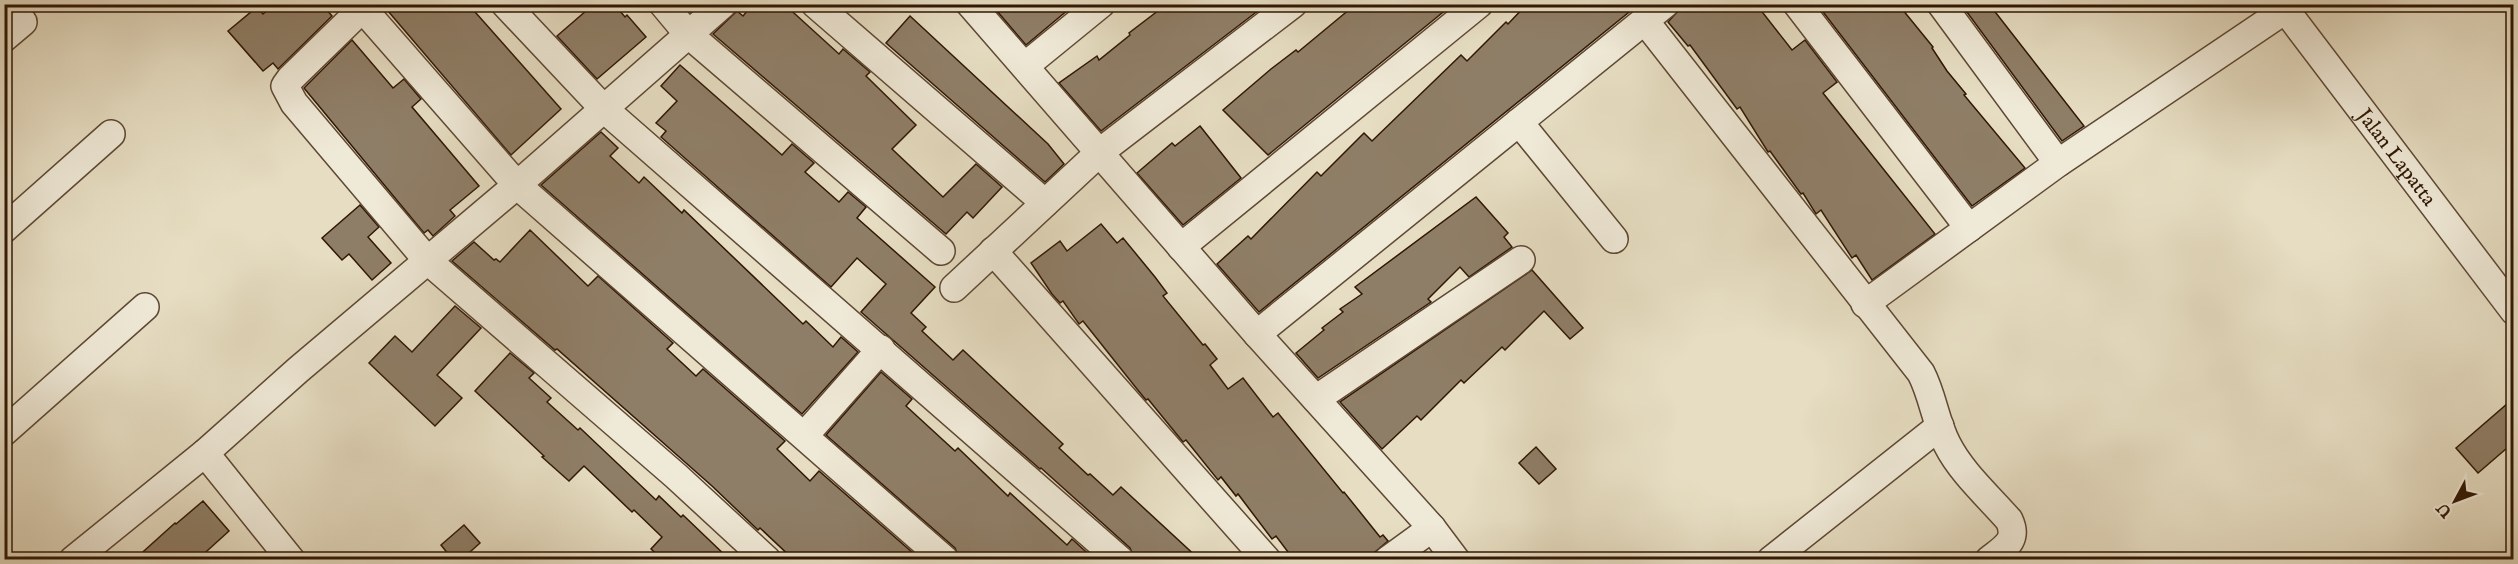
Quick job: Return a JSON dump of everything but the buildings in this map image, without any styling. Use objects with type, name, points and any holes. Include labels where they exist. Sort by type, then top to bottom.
[{"type":"street","points":[[504,4],[603,108],[1120,560]]},
{"type":"street","points":[[663,4],[688,34],[941,251]]},
{"type":"street","points":[[75,559],[205,453],[298,370],[517,185],[723,4]]},
{"type":"street","points":[[815,4],[1045,203]]},
{"type":"street","points":[[970,4],[1257,334],[1432,528],[1456,560]]},
{"type":"street","points":[[1025,66],[1101,4]]},
{"type":"street","points":[[954,288],[1100,152],[1293,4]]},
{"type":"street","points":[[1181,247],[1479,4]]},
{"type":"street","points":[[1797,4],[1969,228]]},
{"type":"street","points":[[1941,4],[2058,163]]},
{"type":"street","points":[[767,560],[676,476],[427,260],[294,103],[285,86],[290,79],[365,7],[517,185],[945,560]]},
{"type":"street","points":[[1865,304],[2058,163],[2283,7]]},
{"type":"street","name":"Jalan Lapatta","points":[[2283,7],[2514,311]]},
{"type":"street","points":[[1257,334],[1655,13],[1865,304],[1921,373],[1929,389],[1940,426],[1955,458],[2009,520],[2013,528],[2013,535],[2008,543],[1989,560]]},
{"type":"street","points":[[1519,122],[1614,239]]},
{"type":"street","points":[[4,229],[111,134]]},
{"type":"street","points":[[993,251],[1267,560]]},
{"type":"street","points":[[1316,399],[1521,260]]},
{"type":"street","points":[[4,432],[145,307]]},
{"type":"street","points":[[805,435],[880,349]]},
{"type":"street","points":[[1771,560],[1940,426]]},
{"type":"street","points":[[205,453],[291,560]]},
{"type":"street","points":[[1388,560],[1432,528]]}]
